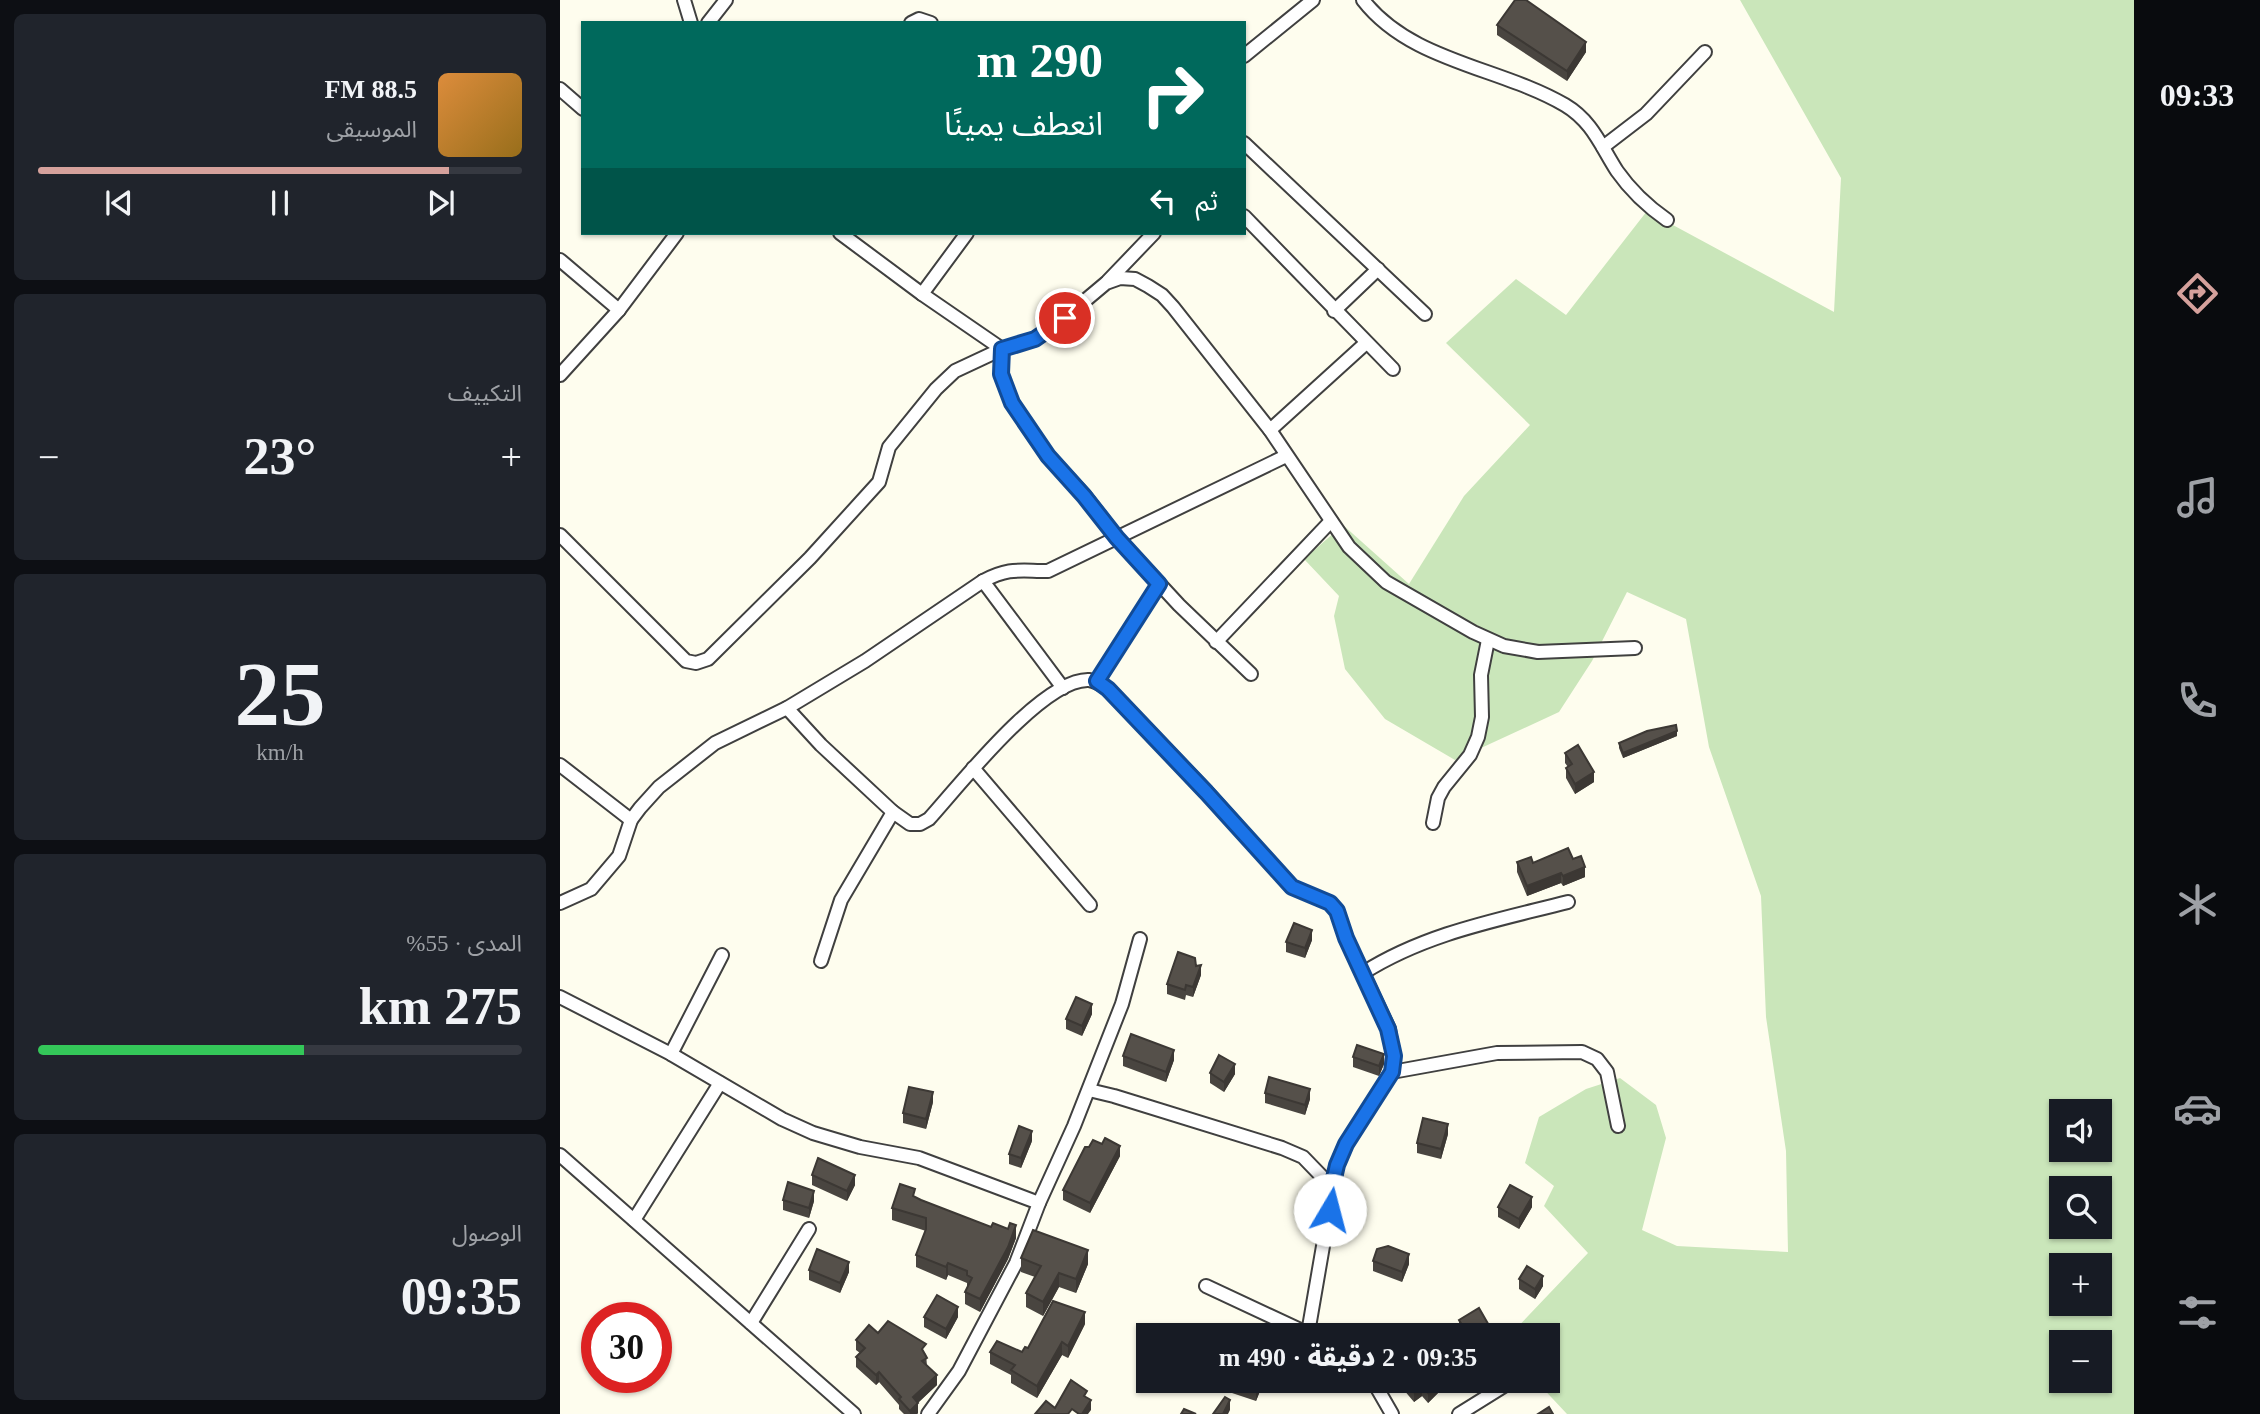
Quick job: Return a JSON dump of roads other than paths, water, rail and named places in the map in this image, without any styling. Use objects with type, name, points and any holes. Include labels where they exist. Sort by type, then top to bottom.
[{"type":"street","points":[[684,0],[690,21]]},
{"type":"street","points":[[710,21],[726,0]]},
{"type":"street","points":[[1246,54],[1313,0]]},
{"type":"street","points":[[1363,0],[1380,19],[1411,41],[1564,105],[1589,124],[1626,183],[1651,209],[1667,220]]},
{"type":"street","points":[[1603,147],[1646,114],[1705,52]]},
{"type":"street","points":[[560,89],[581,107]]},
{"type":"street","points":[[1246,145],[1425,314]]},
{"type":"street","points":[[1246,218],[1393,369]]},
{"type":"street","points":[[560,375],[619,310],[675,235]]},
{"type":"street","points":[[843,235],[1002,349]]},
{"type":"street","points":[[922,294],[966,235]]},
{"type":"street","points":[[560,535],[686,661],[696,663],[708,659],[810,558],[879,482],[889,447],[936,389],[955,371],[1050,330],[1106,283],[1152,235]]},
{"type":"street","points":[[560,260],[619,310]]},
{"type":"street","points":[[1334,311],[1378,269]]},
{"type":"street","points":[[1106,283],[1120,278],[1135,279],[1161,295],[1270,430],[1331,521],[1361,559],[1386,582],[1488,640],[1521,650],[1538,652],[1635,648]]},
{"type":"street","points":[[1270,430],[1366,342]]},
{"type":"street","points":[[1002,349],[1001,374],[1012,403],[1048,456],[1159,584],[1251,674]]},
{"type":"street","points":[[560,903],[591,888],[620,856],[631,820],[659,787],[715,743],[787,708],[864,661],[983,581],[1008,570],[1048,571],[1286,456]]},
{"type":"street","points":[[1216,642],[1331,521]]},
{"type":"street","points":[[983,581],[1063,688]]},
{"type":"street","points":[[1097,681],[1159,584]]},
{"type":"street","points":[[1433,823],[1438,798],[1470,755],[1478,737],[1482,718],[1481,675],[1488,640]]},
{"type":"street","points":[[787,708],[821,745],[893,812],[911,824],[920,824],[929,819],[973,768],[1029,712],[1076,682],[1097,681],[1108,689],[1206,792],[1292,887],[1330,903],[1337,911],[1346,938],[1388,1029],[1394,1056],[1392,1072],[1346,1144],[1337,1165],[1312,1323]]},
{"type":"street","points":[[560,765],[631,820]]},
{"type":"street","points":[[973,768],[1090,905]]},
{"type":"street","points":[[821,961],[841,900],[893,812]]},
{"type":"street","points":[[1363,973],[1406,948],[1429,939],[1569,902]]},
{"type":"street","points":[[928,1414],[959,1371],[1016,1263],[1122,1004],[1140,939]]},
{"type":"street","points":[[671,1054],[722,955]]},
{"type":"street","points":[[560,997],[671,1054],[782,1119],[814,1133],[860,1147],[919,1158],[1039,1203]]},
{"type":"street","points":[[1392,1072],[1497,1053],[1581,1052],[1597,1059],[1607,1072],[1618,1126]]},
{"type":"street","points":[[634,1220],[720,1083]]},
{"type":"street","points":[[1089,1090],[1282,1148],[1303,1157],[1332,1187]]},
{"type":"street","points":[[560,1155],[854,1414]]},
{"type":"street","points":[[751,1323],[809,1229]]},
{"type":"street","points":[[1206,1286],[1286,1323]]},
{"type":"street","points":[[1380,1393],[1392,1414]]},
{"type":"street","points":[[1459,1414],[1493,1393]]}]
